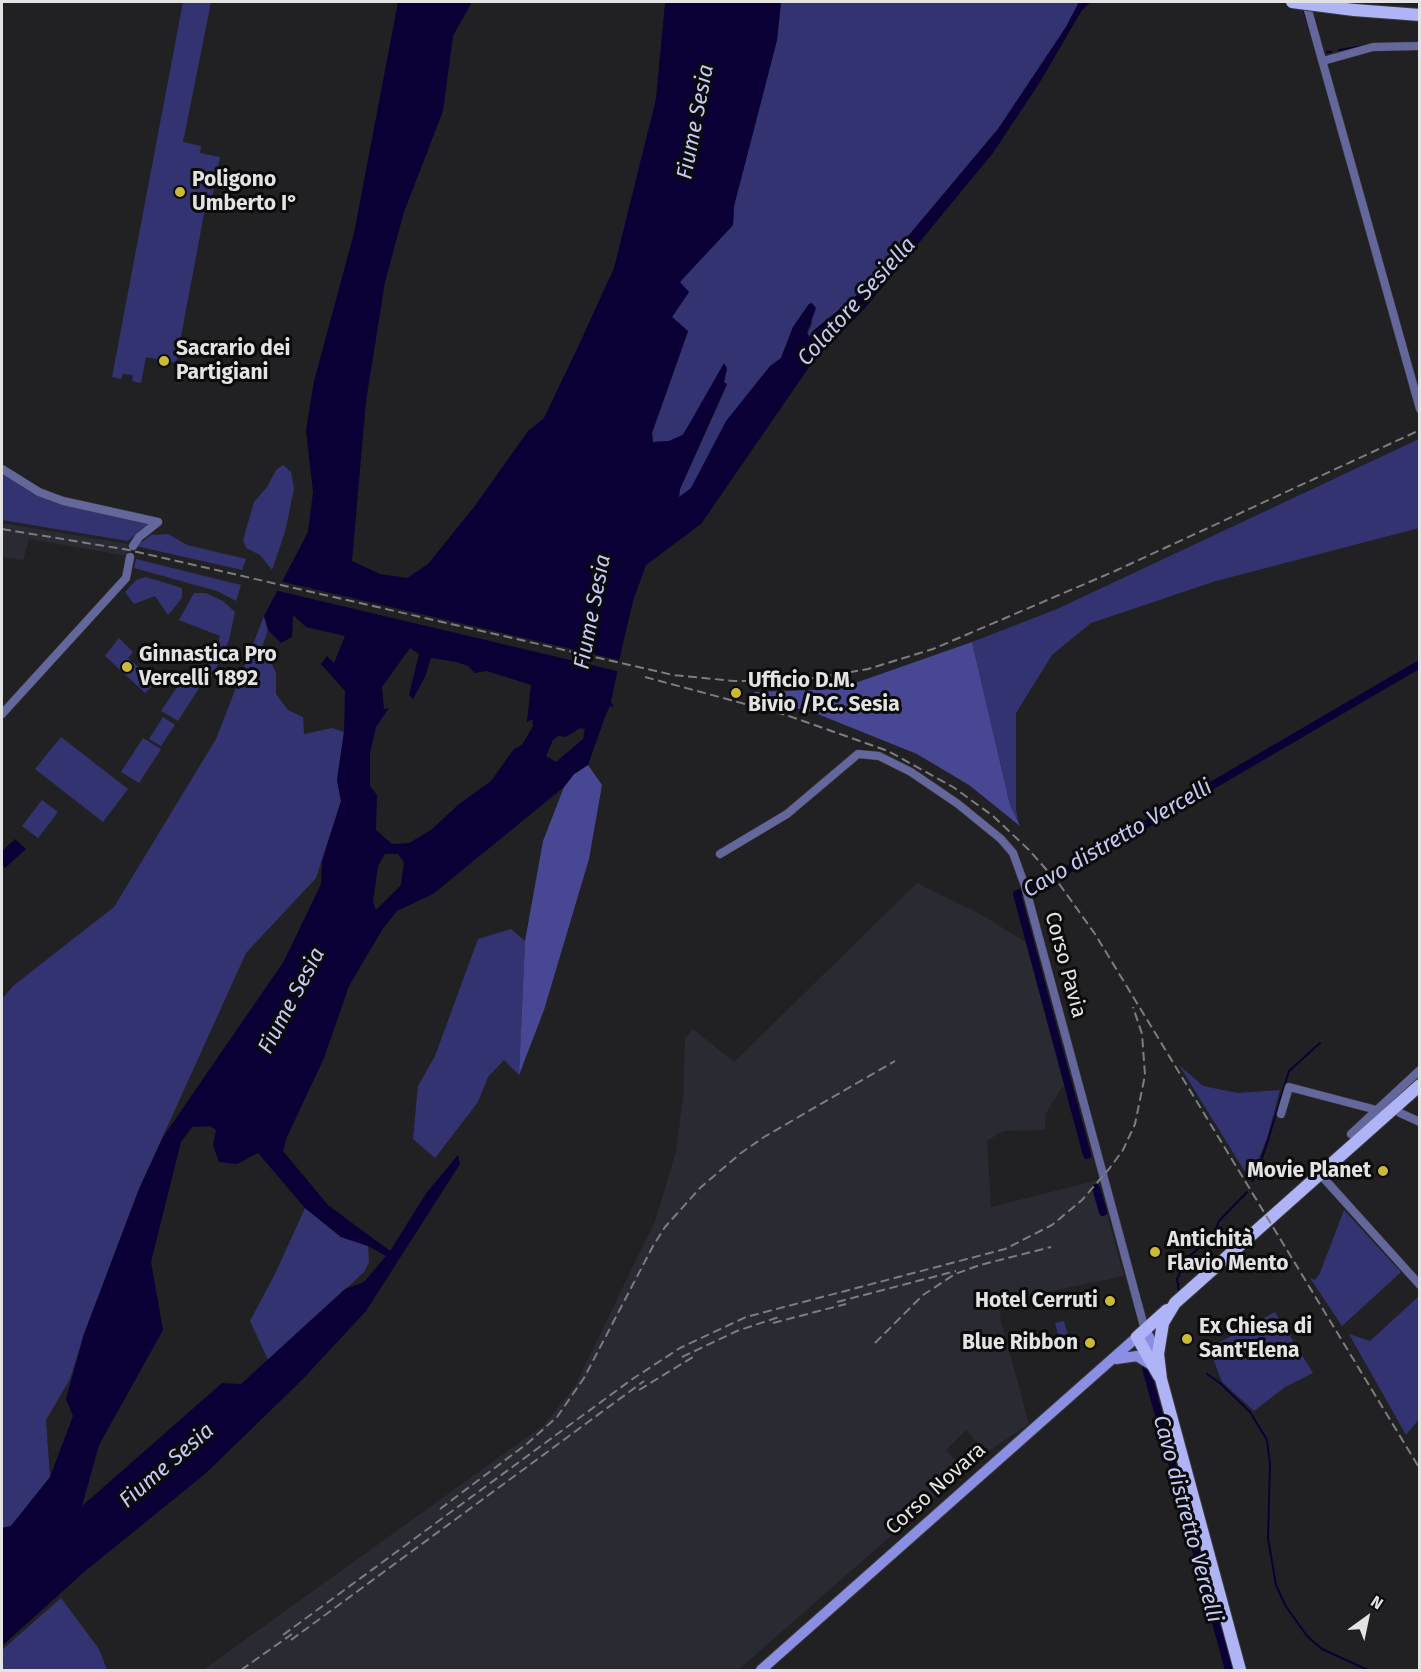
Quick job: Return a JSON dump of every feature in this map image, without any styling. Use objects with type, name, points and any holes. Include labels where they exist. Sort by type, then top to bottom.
[{"type":"main road","points":[[1292,2],[1419,15]]},
{"type":"main road","name":"Corso Novara","points":[[761,1671],[1175,1303],[1386,1110],[1419,1085]]},
{"type":"main road","points":[[1155,1360],[1163,1323],[1175,1303]]},
{"type":"main road","points":[[1141,1333],[1155,1360],[1161,1379],[1240,1671]]},
{"type":"main road","points":[[1110,1361],[1127,1356],[1155,1360]]},
{"type":"street","points":[[1306,2],[1419,409]]},
{"type":"street","points":[[1323,61],[1373,47],[1419,46]]},
{"type":"street","points":[[2,469],[39,492],[63,501],[158,522],[139,537],[133,546]]},
{"type":"street","points":[[2,714],[126,578],[130,557]]},
{"type":"street","name":"Corso Pavia","points":[[720,854],[787,814],[847,761],[858,754],[866,753],[893,762],[911,772],[978,819],[1013,853],[1026,890],[1141,1333]]},
{"type":"street","points":[[1351,1134],[1386,1110],[1419,1070]]},
{"type":"street","points":[[1281,1114],[1289,1087],[1400,1113],[1419,1122]]},
{"type":"street","points":[[1319,1173],[1419,1285]]},
{"type":"shaded area","name":"Poligono Umberto I°","points":[[183,2],[211,2],[183,142],[201,146],[200,153],[220,157],[212,198],[207,198],[176,363],[146,357],[141,383],[132,381],[133,375],[123,374],[121,379],[112,377]]},
{"type":"shaded area","points":[[781,2],[1079,2],[1066,27],[998,129],[862,291],[813,331],[810,337],[807,334],[812,324],[812,304],[809,304],[793,327],[781,358],[770,367],[691,488],[684,496],[679,497],[680,489],[727,385],[724,382],[727,368],[682,435],[669,441],[653,442],[652,433],[688,332],[672,317],[689,292],[679,282],[733,225],[734,206],[777,40]]},
{"type":"shaded area","points":[[1419,439],[1419,528],[1216,581],[1091,623],[1052,655],[1016,713],[1016,811],[1019,824],[1010,805],[972,642],[1057,609]]},
{"type":"shaded area","points":[[283,465],[291,472],[294,489],[285,532],[272,570],[260,555],[246,548],[243,540],[254,502],[267,487],[276,470]]},
{"type":"shaded area","points":[[2,474],[29,491],[59,504],[151,524],[128,541],[2,520]]},
{"type":"shaded area","points":[[2,523],[128,544],[127,556],[29,539],[23,560],[2,557]]},
{"type":"shaded area","points":[[168,534],[187,545],[246,559],[242,570],[136,546],[151,535]]},
{"type":"shaded area","points":[[136,559],[241,585],[236,601],[217,591],[134,568]]},
{"type":"shaded area","points":[[146,577],[182,588],[182,598],[168,615],[155,596],[134,604],[125,592],[136,580]]},
{"type":"shaded area","points":[[194,593],[206,593],[223,601],[235,612],[229,640],[208,685],[200,681],[216,652],[220,636],[179,620]]},
{"type":"shaded area","points":[[264,616],[268,630],[261,650],[268,656],[276,673],[276,694],[288,710],[303,717],[304,734],[332,728],[344,732],[337,780],[341,801],[316,878],[246,953],[139,1189],[84,1334],[70,1379],[46,1420],[50,1477],[11,1526],[2,1528],[2,999],[13,986],[114,907],[216,739]]},
{"type":"shaded area","name":"Ginnastica Pro Vercelli 1892","points":[[119,638],[133,652],[128,658],[152,679],[157,674],[161,677],[145,693],[105,656]]},
{"type":"shaded area","points":[[972,642],[1010,805],[1020,826],[969,785],[917,754],[815,713],[755,698],[754,692],[838,689]]},
{"type":"shaded area","points":[[183,678],[199,688],[178,721],[161,711]]},
{"type":"shaded area","points":[[163,717],[175,725],[161,746],[149,739]]},
{"type":"shaded area","points":[[61,737],[128,789],[103,822],[35,769]]},
{"type":"shaded area","points":[[143,738],[161,749],[139,783],[121,772]]},
{"type":"shaded area","points":[[588,765],[602,785],[589,859],[544,1010],[519,1075],[525,941],[543,841],[564,787],[574,774]]},
{"type":"shaded area","points":[[42,800],[58,812],[38,838],[22,826]]},
{"type":"shaded area","points":[[917,883],[982,915],[1027,943],[1067,1087],[1062,1087],[1045,1115],[1045,1130],[1003,1131],[987,1141],[991,1207],[1098,1180],[1124,1276],[999,1302],[1001,1321],[1029,1424],[986,1453],[966,1430],[946,1450],[965,1471],[738,1670],[203,1670],[544,1425],[575,1386],[655,1221],[676,1152],[683,1098],[685,1038],[693,1029],[734,1062]]},
{"type":"shaded area","points":[[511,929],[525,941],[519,1075],[504,1060],[488,1077],[478,1102],[435,1158],[413,1139],[418,1086],[435,1056],[478,939]]},
{"type":"shaded area","points":[[1179,1065],[1203,1086],[1238,1093],[1280,1090],[1267,1138],[1250,1180]]},
{"type":"shaded area","points":[[305,1208],[341,1237],[368,1246],[369,1262],[364,1272],[268,1360],[250,1321],[275,1274]]},
{"type":"shaded area","points":[[1344,1210],[1401,1272],[1342,1326],[1310,1278],[1315,1280],[1320,1273]]},
{"type":"shaded area","points":[[1419,1296],[1419,1419],[1406,1435],[1349,1334],[1370,1341]]},
{"type":"shaded area","points":[[1275,1312],[1313,1373],[1285,1387],[1254,1411],[1222,1382],[1209,1348]]},
{"type":"shaded area","points":[[1064,1321],[1071,1346],[1062,1349],[1055,1323]]},
{"type":"shaded area","points":[[61,1598],[99,1649],[107,1670],[2,1670],[2,1650]]},
{"type":"water","points":[[398,2],[472,2],[453,36],[443,111],[404,212],[385,282],[366,401],[352,561],[380,574],[407,578],[428,564],[474,507],[528,431],[544,418],[614,268],[656,99],[665,2],[781,2],[777,40],[734,206],[733,225],[680,282],[689,292],[672,317],[688,331],[652,433],[653,442],[669,441],[683,435],[724,363],[727,368],[724,382],[727,384],[680,489],[679,497],[691,488],[726,421],[770,366],[781,358],[793,327],[809,304],[812,303],[816,308],[807,333],[810,337],[813,331],[862,291],[998,129],[1066,27],[1079,2],[1091,2],[1082,10],[1040,82],[993,153],[866,307],[814,360],[701,524],[646,565],[633,601],[622,648],[611,702],[614,707],[610,706],[606,714],[588,765],[574,774],[564,787],[433,894],[397,911],[382,930],[349,986],[324,1058],[287,1137],[283,1151],[328,1205],[390,1251],[427,1192],[458,1155],[460,1164],[366,1311],[302,1380],[205,1474],[84,1572],[2,1646],[2,1528],[11,1526],[50,1477],[73,1416],[66,1399],[84,1334],[139,1189],[163,1137],[284,961],[321,884],[322,861],[341,801],[337,780],[344,732],[345,691],[321,664],[327,656],[334,663],[345,636],[306,627],[293,615],[292,637],[281,643],[268,630],[264,616],[308,532],[313,492],[306,430],[314,381],[354,233]],"holes":[[[410,648],[419,654],[409,695],[413,699],[425,677],[431,658],[468,666],[475,673],[487,671],[531,685],[527,722],[532,719],[533,726],[522,745],[514,749],[491,781],[459,804],[431,830],[409,843],[392,844],[376,830],[377,795],[370,786],[370,753],[376,727],[389,708],[384,709],[382,687]],[[580,728],[585,729],[583,739],[556,762],[546,756],[553,740],[558,736],[566,737]],[[385,854],[398,854],[404,862],[401,885],[376,910],[373,902],[378,866]],[[210,1126],[216,1130],[213,1145],[219,1162],[237,1164],[258,1153],[305,1208],[341,1237],[368,1246],[386,1256],[364,1282],[345,1289],[241,1384],[222,1383],[82,1506],[99,1445],[163,1330],[151,1262],[181,1142],[192,1127]]]},
{"type":"water","points":[[15,839],[26,849],[5,868],[2,865],[2,851]]},
{"type":"pier","points":[[279,581],[623,661],[621,672],[274,590]]},
{"type":"waterway","points":[[1304,11],[1317,54]]},
{"type":"waterway","points":[[1374,44],[1411,43]]},
{"type":"waterway","points":[[1339,50],[1369,45]]},
{"type":"waterway","name":"Cavo distretto Vercelli","points":[[1087,1155],[1017,894],[1040,886],[1420,664]]},
{"type":"waterway","points":[[1252,1181],[1256,1176],[1289,1071],[1320,1043]]},
{"type":"waterway","name":"Cavo distretto Vercelli","points":[[1096,1188],[1103,1212]]},
{"type":"waterway","points":[[1179,1291],[1177,1279],[1187,1258],[1218,1233],[1219,1221],[1247,1192]]},
{"type":"waterway","name":"Cavo distretto Vercelli","points":[[1146,1368],[1229,1670]]},
{"type":"waterway","points":[[1207,1374],[1220,1383],[1250,1412],[1267,1440],[1270,1464],[1268,1538],[1276,1585],[1285,1605],[1307,1636],[1322,1649],[1368,1670]]},
{"type":"railway","points":[[2,529],[129,550],[673,675],[734,681],[802,680],[868,669],[933,649],[1115,571],[1420,430]]},
{"type":"railway","points":[[645,677],[786,715],[888,751],[953,787],[993,816],[1029,850],[1060,885],[1095,934],[1420,1469]]},
{"type":"railway","points":[[283,1635],[631,1380],[680,1348],[746,1317],[1005,1249],[1052,1225],[1082,1200],[1109,1169],[1123,1150],[1135,1124],[1145,1075],[1142,1034],[1133,1007]]},
{"type":"railway","points":[[440,1509],[528,1443],[557,1417],[584,1378],[653,1246],[665,1227],[700,1188],[741,1153],[764,1137],[895,1061]]},
{"type":"railway","points":[[875,1343],[923,1295],[955,1274],[980,1265],[1051,1247]]},
{"type":"railway","points":[[837,1302],[956,1271]]},
{"type":"railway","points":[[773,1323],[846,1304]]},
{"type":"railway","points":[[682,1357],[737,1331],[779,1317]]},
{"type":"railway","points":[[639,1390],[693,1357]]},
{"type":"railway","points":[[291,1640],[644,1381]]},
{"type":"railway","points":[[241,1670],[292,1634]]},
{"type":"place","name":"Poligono Umberto I°","points":[[180,192]]},
{"type":"place","name":"Sacrario dei Partigiani","points":[[164,361]]},
{"type":"place","name":"Ginnastica Pro Vercelli 1892","points":[[127,667]]},
{"type":"place","name":"Ufficio D.M. Bivio /P.C. Sesia","points":[[736,693]]},
{"type":"place","name":"Movie Planet","points":[[1383,1171]]},
{"type":"place","name":"Antichità Flavio Mento","points":[[1155,1252]]},
{"type":"place","name":"Hotel Cerruti","points":[[1110,1301]]},
{"type":"place","name":"Ex Chiesa di Sant'Elena","points":[[1187,1339]]},
{"type":"place","name":"Blue Ribbon","points":[[1090,1343]]},
{"type":"water label","name":"Fiume Sesia","points":[[696,122]]},
{"type":"water label","name":"Colatore Sesiella","points":[[857,302]]},
{"type":"water label","name":"Fiume Sesia","points":[[593,612]]},
{"type":"water label","name":"Fiume Sesia","points":[[292,1001]]},
{"type":"water label","name":"Fiume Sesia","points":[[167,1466]]}]
